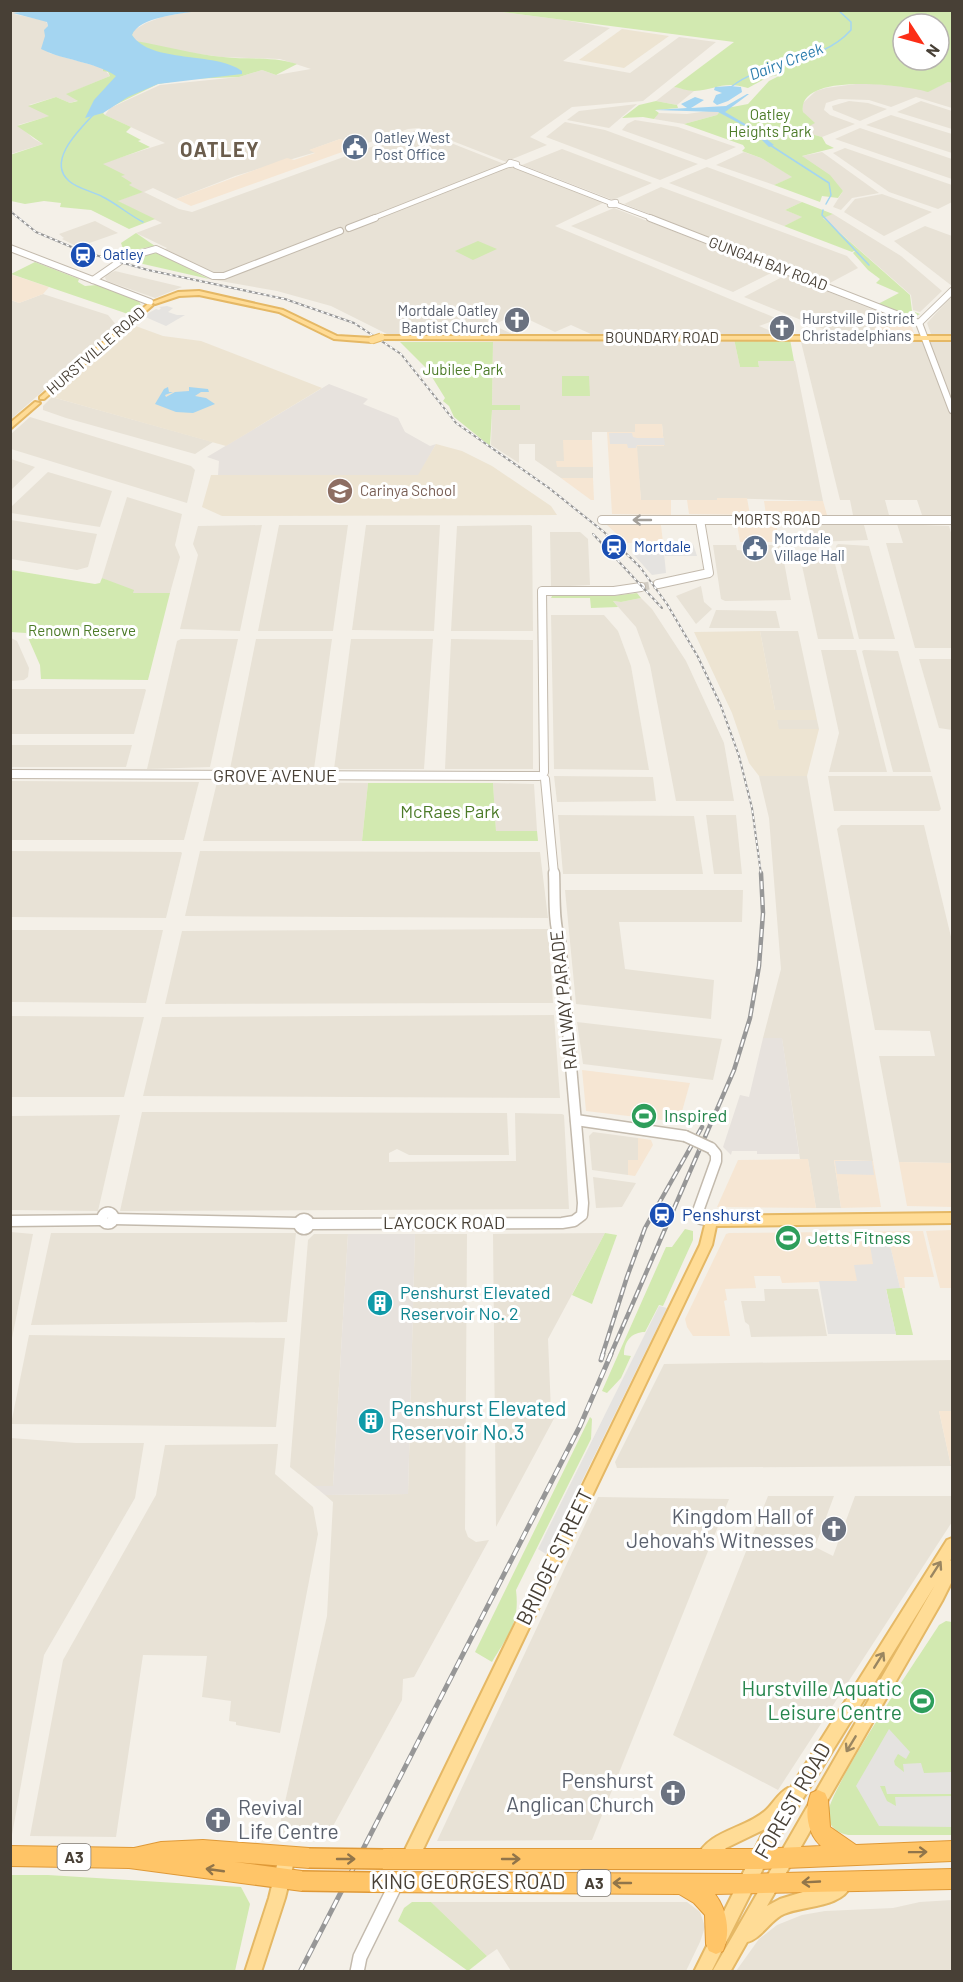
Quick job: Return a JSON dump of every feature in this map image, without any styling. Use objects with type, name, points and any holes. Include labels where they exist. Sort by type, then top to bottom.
[{"type":"highway","points":[[818,1800],[817,1825],[821,1832],[833,1843],[852,1854]]},
{"type":"highway","name":"KING GEORGES ROAD","points":[[129,1858],[156,1853],[208,1850],[287,1857],[382,1859],[759,1859],[952,1851]]},
{"type":"highway","name":"KING GEORGES ROAD","points":[[10,1856],[129,1858],[302,1881],[746,1884],[952,1879]]},
{"type":"highway","name":"BRIDGE STREET","points":[[397,1882],[410,1858]]},
{"type":"highway","points":[[680,1883],[699,1894],[715,1911],[726,1944]]},
{"type":"main road","name":"HURSTVILLE ROAD","points":[[10,427],[152,303],[178,294],[199,293],[281,311],[336,338],[372,340]]},
{"type":"main road","name":"BOUNDARY ROAD","points":[[372,340],[381,337],[952,338]]},
{"type":"main road","points":[[711,1221],[952,1218]]},
{"type":"main road","name":"BRIDGE STREET","points":[[410,1858],[706,1245],[711,1221]]},
{"type":"main road","name":"FOREST ROAD","points":[[720,1971],[726,1944],[746,1884],[759,1859],[803,1781],[952,1545]]},
{"type":"main road","name":"FOREST ROAD","points":[[702,1971],[773,1883],[952,1567]]},
{"type":"main road","points":[[704,1859],[720,1842],[757,1826],[771,1816],[803,1781]]},
{"type":"main road","points":[[253,1971],[287,1857]]},
{"type":"main road","points":[[726,1944],[780,1907],[799,1900],[826,1896],[850,1880]]},
{"type":"street","name":"GUNGAH BAY ROAD","points":[[93,280],[125,258],[156,249],[218,277],[229,275],[340,231],[341,228],[349,228],[508,165],[516,166],[610,202],[611,205],[617,205],[919,322]]},
{"type":"street","points":[[10,248],[152,303]]},
{"type":"street","points":[[952,291],[919,322],[952,410]]},
{"type":"street","name":"MORTS ROAD","points":[[602,520],[952,520]]},
{"type":"street","points":[[658,584],[709,573],[700,520]]},
{"type":"street","name":"RAILWAY PARADE","points":[[577,1220],[582,1215],[583,1203],[560,940],[555,928],[557,910],[543,776],[542,591],[614,591],[641,587]]},
{"type":"street","name":"GROVE AVENUE","points":[[10,774],[543,776]]},
{"type":"street","points":[[576,1120],[685,1136],[711,1148],[716,1154],[716,1161],[697,1214],[701,1219],[711,1221]]},
{"type":"street","name":"LAYCOCK ROAD","points":[[10,1221],[107,1219],[304,1223],[562,1223],[577,1220]]},
{"type":"street","name":"BRIDGE STREET","points":[[357,1971],[360,1957],[397,1882]]},
{"type":"shaded area","points":[[197,10],[494,11],[564,20],[610,28],[563,61],[630,73],[679,37],[716,42],[643,101],[572,107],[530,137],[547,145],[510,160],[509,163],[419,128],[408,129],[359,146],[340,139],[310,150],[316,152],[235,176],[176,199],[153,188],[144,192],[179,209],[192,212],[418,130],[603,203],[555,226],[778,319],[759,326],[778,334],[591,334],[571,325],[555,332],[517,314],[493,325],[512,334],[387,334],[331,306],[277,291],[209,279],[157,253],[167,248],[136,233],[162,223],[117,201],[142,192],[91,167],[165,143],[105,115],[110,108],[160,85],[239,77],[262,70],[276,75],[311,69],[280,59],[222,57],[176,51],[136,41],[132,35],[134,30],[146,23],[162,17]]},
{"type":"shaded area","points":[[21,11],[14,14],[46,21],[48,26],[45,36],[49,53],[103,68],[110,76],[67,94],[79,100],[70,103],[56,97],[29,105],[50,116],[18,125],[43,144],[11,154],[11,12]]},
{"type":"shaded area","points":[[622,29],[669,36],[624,68],[579,60]]},
{"type":"shaded area","points":[[948,82],[952,83],[952,108],[916,97],[891,107],[869,100],[839,99],[826,103],[824,110],[830,115],[855,124],[822,137],[799,131],[807,118],[802,104],[816,91],[863,83],[911,87],[928,91]]},
{"type":"shaded area","points":[[674,87],[694,91],[677,105],[656,101]]},
{"type":"shaded area","points":[[849,101],[868,103],[887,109],[860,121],[833,110],[832,106]]},
{"type":"shaded area","points":[[921,101],[952,111],[952,129],[897,112]]},
{"type":"shaded area","points":[[637,104],[609,128],[567,120],[579,111]]},
{"type":"shaded area","points":[[722,109],[717,115],[684,124],[654,119],[659,113],[687,114]]},
{"type":"shaded area","points":[[891,115],[952,134],[952,153],[866,125]]},
{"type":"shaded area","points":[[635,120],[678,127],[736,147],[706,160],[622,130]]},
{"type":"shaded area","points":[[565,122],[605,130],[698,164],[660,180],[546,137]]},
{"type":"shaded area","points":[[860,128],[952,159],[952,179],[835,139]]},
{"type":"shaded area","points":[[340,139],[359,146],[191,206],[176,199],[287,158],[294,160],[315,153],[309,150]]},
{"type":"shaded area","points":[[845,148],[952,185],[952,202],[938,209],[889,192],[833,153]]},
{"type":"shaded area","points":[[562,149],[652,183],[613,200],[522,165]]},
{"type":"shaded area","points":[[744,152],[761,158],[793,177],[774,185],[716,165]]},
{"type":"shaded area","points":[[822,152],[879,193],[852,198],[841,210],[833,207],[843,191],[802,156]]},
{"type":"shaded area","points":[[707,167],[802,202],[785,210],[803,217],[784,226],[669,183]]},
{"type":"shaded area","points":[[661,187],[847,256],[858,268],[828,284],[624,204]]},
{"type":"shaded area","points":[[882,194],[932,212],[884,236],[844,212],[855,199]]},
{"type":"shaded area","points":[[614,208],[775,271],[733,292],[571,226]]},
{"type":"shaded area","points":[[833,214],[901,256],[942,291],[920,312],[913,310],[911,295],[822,217]]},
{"type":"shaded area","points":[[95,221],[118,233],[78,247],[62,239],[64,238],[59,234]]},
{"type":"shaded area","points":[[925,226],[952,236],[952,286],[894,241]]},
{"type":"shaded area","points":[[115,271],[182,287],[155,298],[107,281],[106,275]]},
{"type":"shaded area","points":[[10,274],[49,287],[43,294],[19,303],[11,300]]},
{"type":"shaded area","points":[[786,275],[894,318],[874,329],[886,334],[836,334],[744,297]]},
{"type":"shaded area","points":[[43,294],[108,315],[117,326],[11,419],[10,300],[19,303]]},
{"type":"shaded area","points":[[952,296],[952,335],[931,334],[927,323]]},
{"type":"shaded area","points":[[159,307],[173,308],[168,312],[185,315],[166,326],[143,316],[156,309],[159,310],[161,308]]},
{"type":"shaded area","points":[[894,318],[911,324],[914,333],[886,334],[873,329]]},
{"type":"shaded area","points":[[133,325],[163,336],[201,341],[322,388],[226,446],[52,397]]},
{"type":"shaded area","points":[[734,339],[740,367],[759,366],[758,361],[795,361],[823,501],[718,498],[717,500],[641,500],[636,446],[664,446],[662,424],[635,425],[635,432],[592,432],[592,440],[564,440],[564,461],[557,467],[593,467],[593,478],[561,478],[535,460],[535,444],[519,444],[519,463],[491,445],[492,410],[520,410],[519,405],[492,405],[493,342]]},
{"type":"shaded area","points":[[952,341],[952,516],[922,515],[917,500],[885,500],[889,515],[853,515],[850,500],[840,500],[801,342]]},
{"type":"shaded area","points":[[329,384],[368,399],[363,404],[398,418],[405,432],[430,446],[436,444],[419,475],[218,475],[219,461],[207,457]]},
{"type":"shaded area","points":[[52,397],[213,442],[195,454],[66,418],[43,410],[43,406]]},
{"type":"shaded area","points":[[30,417],[191,466],[195,470],[187,503],[11,449],[11,434]]},
{"type":"shaded area","points":[[635,424],[662,424],[664,446],[637,446],[641,500],[671,500],[671,515],[612,514],[607,432],[635,432]]},
{"type":"shaded area","points":[[609,433],[632,433],[633,437],[637,438],[664,438],[665,445],[637,445],[636,448],[628,448],[627,444],[610,444]]},
{"type":"shaded area","points":[[563,440],[592,440],[593,467],[557,467],[556,461],[564,461]]},
{"type":"shaded area","name":"Carinya School","points":[[436,444],[462,451],[492,466],[551,506],[557,515],[222,516],[202,507],[211,475],[418,475]]},
{"type":"shaded area","points":[[10,459],[35,467],[11,490]]},
{"type":"shaded area","points":[[48,472],[112,491],[100,527],[11,513],[11,507]]},
{"type":"shaded area","points":[[561,478],[593,478],[594,500],[591,500]]},
{"type":"shaded area","points":[[127,497],[182,514],[175,545],[180,557],[170,593],[133,593],[102,578]]},
{"type":"shaded area","points":[[717,498],[747,498],[750,515],[689,514],[687,500],[717,500]]},
{"type":"shaded area","points":[[764,501],[823,501],[827,515],[766,515]]},
{"type":"shaded area","points":[[11,520],[97,534],[88,567],[77,570],[11,559]]},
{"type":"shaded area","points":[[737,524],[776,524],[780,542],[740,542]]},
{"type":"shaded area","points":[[809,524],[864,525],[868,540],[813,542]]},
{"type":"shaded area","points":[[897,524],[949,526],[952,536],[952,648],[915,648],[886,543],[903,543]]},
{"type":"shaded area","points":[[262,525],[240,631],[180,629],[198,555],[193,544],[198,526]]},
{"type":"shaded area","points":[[279,525],[348,525],[333,631],[258,631]]},
{"type":"shaded area","points":[[366,525],[440,525],[434,631],[352,630]]},
{"type":"shaded area","points":[[607,525],[661,525],[663,542],[627,543]]},
{"type":"shaded area","points":[[457,526],[532,526],[533,631],[451,631]]},
{"type":"shaded area","points":[[550,532],[580,532],[588,539],[590,585],[551,587]]},
{"type":"shaded area","points":[[666,544],[693,544],[697,556],[665,556],[664,553],[666,573],[652,575],[634,555],[653,554],[652,550],[636,546],[663,545],[664,551]]},
{"type":"shaded area","points":[[838,544],[869,546],[895,639],[859,639],[836,546]]},
{"type":"shaded area","points":[[713,545],[736,545],[737,550],[747,551],[746,545],[781,545],[791,600],[725,601],[721,599]]},
{"type":"shaded area","points":[[799,552],[832,552],[854,639],[818,639]]},
{"type":"shaded area","points":[[701,586],[704,602],[712,609],[696,624],[676,596]]},
{"type":"shaded area","points":[[641,598],[652,609],[686,661],[724,743],[734,801],[676,801],[650,665],[636,627],[613,601],[621,602]]},
{"type":"shaded area","points":[[716,610],[776,611],[780,628],[709,628]]},
{"type":"shaded area","points":[[551,615],[604,615],[618,631],[631,666],[649,770],[554,769]]},
{"type":"shaded area","points":[[760,631],[798,631],[815,710],[775,710]]},
{"type":"shaded area","points":[[760,631],[775,710],[815,710],[817,720],[777,720],[779,729],[819,729],[807,776],[759,776],[749,763],[732,713],[694,632]]},
{"type":"shaded area","points":[[11,638],[17,641],[29,668],[28,677],[24,680],[11,681]]},
{"type":"shaded area","points":[[181,639],[238,639],[210,767],[147,769],[177,641]]},
{"type":"shaded area","points":[[256,639],[332,639],[314,769],[230,769]]},
{"type":"shaded area","points":[[351,639],[433,639],[424,769],[334,769]]},
{"type":"shaded area","points":[[451,639],[533,640],[533,769],[445,769]]},
{"type":"shaded area","points":[[821,650],[856,650],[887,772],[829,772],[839,733]]},
{"type":"shaded area","points":[[862,651],[898,651],[931,772],[893,772]]},
{"type":"shaded area","points":[[919,659],[952,659],[952,730],[939,728]]},
{"type":"shaded area","points":[[11,689],[146,690],[134,734],[11,734]]},
{"type":"shaded area","points":[[777,720],[817,720],[819,729],[778,729]]},
{"type":"shaded area","points":[[11,745],[132,745],[126,767],[11,767]]},
{"type":"shaded area","points":[[554,776],[653,777],[656,801],[557,802]]},
{"type":"shaded area","points":[[759,776],[807,776],[873,1161],[834,1160],[841,1208],[816,1208],[808,1160],[800,1159],[782,1039],[763,1038],[781,969],[769,818]]},
{"type":"shaded area","points":[[828,776],[932,776],[941,809],[939,811],[834,811]]},
{"type":"shaded area","points":[[11,781],[199,782],[184,840],[11,840]]},
{"type":"shaded area","points":[[217,782],[368,783],[362,841],[203,841]]},
{"type":"shaded area","points":[[493,783],[534,784],[537,831],[496,831]]},
{"type":"shaded area","points":[[558,815],[694,816],[703,874],[563,874]]},
{"type":"shaded area","points":[[706,815],[736,815],[742,874],[714,874]]},
{"type":"shaded area","points":[[841,825],[924,825],[952,941],[952,1163],[899,1162],[879,1056],[935,1056],[930,1031],[875,1030],[837,829]]},
{"type":"shaded area","points":[[11,851],[182,853],[166,918],[11,917]]},
{"type":"shaded area","points":[[200,851],[540,852],[548,918],[185,916]]},
{"type":"shaded area","points":[[565,890],[743,890],[742,922],[619,922],[625,969],[714,980],[711,1019],[576,1004]]},
{"type":"shaded area","points":[[548,929],[553,1003],[165,1004],[182,931]]},
{"type":"shaded area","points":[[11,930],[163,930],[146,1003],[11,1002]]},
{"type":"shaded area","points":[[554,1015],[560,1098],[143,1096],[162,1017]]},
{"type":"shaded area","points":[[11,1016],[144,1017],[124,1097],[11,1097]]},
{"type":"shaded area","points":[[577,1022],[722,1039],[713,1080],[583,1064]]},
{"type":"shaded area","points":[[763,1038],[782,1038],[799,1154],[757,1154],[757,1151],[732,1151],[731,1155],[723,1147],[740,1095],[749,1097]]},
{"type":"shaded area","points":[[582,1070],[690,1083],[679,1122],[586,1111]]},
{"type":"shaded area","points":[[142,1112],[507,1113],[509,1155],[409,1155],[397,1149],[389,1153],[389,1162],[516,1161],[515,1113],[562,1114],[564,1115],[569,1209],[120,1211]]},
{"type":"shaded area","points":[[120,1115],[98,1211],[11,1210],[11,1116]]},
{"type":"shaded area","points":[[593,1132],[638,1138],[638,1161],[628,1160],[628,1175],[592,1170],[589,1136]]},
{"type":"shaded area","points":[[638,1138],[651,1140],[653,1145],[635,1176],[628,1175],[628,1160],[638,1160]]},
{"type":"shaded area","points":[[808,1159],[816,1208],[717,1207],[738,1160]]},
{"type":"shaded area","points":[[834,1160],[873,1161],[881,1207],[841,1208]]},
{"type":"shaded area","points":[[835,1161],[872,1161],[874,1175],[837,1174]]},
{"type":"shaded area","points":[[899,1162],[952,1163],[952,1207],[907,1206]]},
{"type":"shaded area","points":[[593,1177],[636,1183],[622,1207],[596,1208]]},
{"type":"shaded area","points":[[952,1230],[952,1288],[940,1288],[926,1231]]},
{"type":"shaded area","points":[[923,1231],[934,1277],[904,1277],[905,1288],[900,1288],[890,1245],[870,1245],[874,1264],[857,1281],[782,1283],[780,1276],[754,1276],[756,1288],[725,1289],[727,1300],[724,1301],[730,1336],[693,1336],[687,1327],[685,1319],[726,1234]]},
{"type":"shaded area","points":[[10,1232],[33,1234],[11,1343]]},
{"type":"shaded area","points":[[51,1233],[296,1233],[287,1322],[31,1325]]},
{"type":"shaded area","points":[[605,1233],[548,1339],[551,1411],[558,1411],[496,1527],[493,1234]]},
{"type":"shaded area","points":[[314,1234],[348,1234],[333,1486],[314,1486],[290,1467],[308,1240]]},
{"type":"shaded area","points":[[348,1234],[415,1234],[408,1494],[325,1495],[314,1486],[333,1486]]},
{"type":"shaded area","points":[[415,1234],[467,1234],[465,1529],[468,1537],[476,1542],[489,1540],[414,1677],[403,1679],[402,1700],[327,1837],[278,1833],[327,1616],[333,1502],[325,1495],[408,1494]]},
{"type":"shaded area","points":[[870,1245],[890,1245],[900,1288],[886,1289],[896,1334],[828,1334],[819,1281],[857,1281],[854,1265],[873,1264]]},
{"type":"shaded area","points":[[764,1289],[818,1289],[827,1336],[751,1337],[741,1301],[765,1301]]},
{"type":"shaded area","points":[[659,1306],[667,1308],[546,1554],[538,1549]]},
{"type":"shaded area","points":[[29,1335],[285,1338],[276,1427],[11,1424]]},
{"type":"shaded area","points":[[952,1360],[952,1411],[939,1411],[951,1466],[617,1468],[615,1462],[664,1364]]},
{"type":"shaded area","points":[[939,1411],[952,1411],[952,1466],[951,1466]]},
{"type":"shaded area","points":[[11,1438],[76,1443],[144,1443],[135,1498],[44,1655],[12,1835]]},
{"type":"shaded area","points":[[278,1444],[275,1474],[313,1507],[318,1534],[280,1733],[236,1725],[236,1722],[229,1721],[231,1701],[202,1697],[207,1656],[143,1655],[116,1837],[30,1836],[63,1660],[156,1495],[165,1445]]},
{"type":"shaded area","points":[[768,1496],[834,1496],[815,1547],[833,1556],[855,1496],[952,1496],[952,1522],[778,1790],[673,1735]]},
{"type":"shaded area","points":[[598,1497],[729,1499],[592,1840],[437,1841]]},
{"type":"shaded area","points":[[889,1729],[910,1752],[906,1759],[898,1754],[894,1761],[895,1765],[904,1772],[903,1764],[921,1763],[924,1773],[952,1772],[952,1794],[887,1794],[885,1786],[880,1786],[887,1801],[896,1806],[895,1797],[952,1796],[952,1827],[879,1826],[856,1786]]},
{"type":"shaded area","points":[[952,1900],[952,1971],[736,1971],[759,1939],[777,1925],[802,1915],[825,1911],[893,1908],[920,1902]]},
{"type":"shaded area","points":[[431,1902],[687,1902],[700,1912],[705,1927],[686,1971],[511,1971],[497,1949],[487,1956]]},
{"type":"green space","name":"Oatley Heights Park","points":[[494,11],[952,11],[952,83],[948,82],[928,92],[877,84],[834,86],[817,91],[806,99],[803,112],[815,123],[800,131],[822,137],[826,144],[834,148],[802,156],[830,175],[843,191],[838,198],[822,196],[820,202],[774,185],[792,177],[761,158],[742,151],[745,148],[743,145],[684,124],[717,115],[722,109],[748,104],[769,81],[783,74],[768,77],[748,88],[726,85],[689,91],[674,87],[734,42]]},
{"type":"green space","points":[[134,30],[132,35],[136,41],[212,56],[278,60],[297,64],[276,75],[262,70],[239,77],[189,79],[158,84],[103,113],[131,127],[126,132],[150,147],[103,164],[125,175],[121,176],[132,183],[129,185],[143,192],[118,201],[155,219],[129,229],[91,210],[60,207],[61,203],[44,201],[25,204],[11,201],[10,155],[43,144],[17,126],[49,116],[28,106],[56,97],[70,103],[78,101],[66,94],[110,76],[108,72],[103,71],[103,68]]},
{"type":"green space","points":[[656,101],[677,105],[678,108],[655,110],[659,113],[654,119],[622,118],[639,105]]},
{"type":"green space","points":[[802,202],[833,214],[823,218],[910,295],[912,311],[920,314],[914,317],[878,304],[899,293],[876,283],[880,279],[868,270],[853,253],[856,250],[852,252],[784,226],[802,217],[785,210]]},
{"type":"green space","points":[[136,233],[155,246],[124,252],[121,243]]},
{"type":"green space","points":[[478,241],[497,249],[473,260],[455,251]]},
{"type":"green space","points":[[156,252],[209,279],[130,261]]},
{"type":"green space","points":[[35,262],[79,279],[78,282],[85,286],[97,285],[139,301],[141,306],[128,314],[11,274]]},
{"type":"green space","points":[[734,339],[790,339],[794,361],[758,361],[759,367],[740,367]]},
{"type":"green space","name":"Jubilee Park","points":[[400,342],[493,342],[492,405],[520,405],[520,410],[492,410],[490,446],[454,417],[427,369]]},
{"type":"green space","points":[[562,376],[589,376],[590,396],[562,396]]},
{"type":"green space","name":"Renown Reserve","points":[[11,570],[95,584],[100,583],[102,578],[134,590],[133,593],[170,593],[148,680],[41,679],[40,665],[26,633],[11,632]]},
{"type":"green space","points":[[637,593],[641,598],[621,602],[613,601],[618,607],[591,608],[590,598],[551,598],[552,596],[611,596]]},
{"type":"green space","name":"McRaes Park","points":[[368,783],[493,783],[496,831],[537,831],[538,841],[362,841]]},
{"type":"green space","points":[[685,1229],[693,1231],[693,1240],[663,1306],[659,1305],[645,1332],[636,1334],[627,1342],[624,1355],[631,1356],[621,1378],[607,1393],[602,1391],[666,1247],[672,1247]]},
{"type":"green space","points":[[605,1233],[617,1235],[592,1304],[572,1295]]},
{"type":"green space","points":[[886,1288],[902,1288],[913,1335],[896,1335]]},
{"type":"green space","points":[[590,1417],[592,1419],[591,1439],[516,1590],[516,1611],[512,1628],[492,1662],[475,1652]]},
{"type":"green space","name":"Hurstville Aquatic Leisure Centre","points":[[946,1621],[952,1622],[952,1835],[848,1835],[840,1833],[831,1825],[828,1814],[842,1779],[939,1625]]},
{"type":"green space","points":[[11,1875],[48,1875],[241,1887],[250,1904],[235,1971],[11,1971]]},
{"type":"green space","points":[[412,1902],[431,1902],[487,1956],[468,1971],[398,1921],[404,1908]]},
{"type":"water","points":[[19,11],[197,11],[151,20],[136,29],[132,35],[141,44],[153,50],[216,61],[242,71],[242,74],[158,84],[128,97],[103,113],[85,118],[94,100],[116,76],[98,67],[41,49],[45,36],[44,30],[48,26],[47,22],[13,13]]},
{"type":"water","points":[[715,87],[741,87],[742,92],[717,105],[713,102],[716,95],[722,93],[714,90]]},
{"type":"water","points":[[749,94],[725,112],[754,129],[774,145],[769,147],[752,130],[718,112],[655,110],[687,108],[681,104],[695,97],[704,100],[691,108],[726,106]]},
{"type":"water","points":[[168,387],[169,392],[173,392],[165,395],[166,397],[175,392],[189,391],[189,387],[208,389],[209,392],[201,392],[195,396],[206,398],[215,404],[193,413],[176,412],[155,404],[164,389]]},
{"type":"waterway","name":"Dairy Creek","points":[[731,87],[760,71],[809,56],[838,41],[851,30],[851,22],[838,10]]},
{"type":"waterway","points":[[94,114],[74,137],[63,155],[61,164],[63,173],[73,184],[99,195],[143,222]]},
{"type":"waterway","name":"Dairy Creek","points":[[770,145],[829,183],[831,195],[826,204]]},
{"type":"waterway","name":"Dairy Creek","points":[[823,210],[822,215],[869,265]]},
{"type":"tunnel","points":[[641,587],[658,584]]},
{"type":"railway","points":[[10,211],[36,232],[81,251],[148,270],[285,299],[354,323],[401,354],[456,423],[549,488],[604,532],[640,567],[667,604],[698,657],[721,706],[739,756],[752,808],[761,874]]},
{"type":"railway","points":[[593,534],[662,608]]},
{"type":"railway","points":[[610,1356],[734,1070],[750,1018],[759,966],[763,913],[761,873]]},
{"type":"railway","points":[[602,1356],[645,1228],[702,1127]]},
{"type":"railway","points":[[601,1360],[603,1354]]},
{"type":"railway","points":[[300,1972],[580,1426],[611,1354]]},
{"type":"place","name":"Oatley West Post Office","points":[[355,147]]},
{"type":"place","name":"Oatley","points":[[83,255]]},
{"type":"place","name":"Mortdale Oatley Baptist Church","points":[[517,320]]},
{"type":"place","name":"Hurstville District Christadelphians","points":[[782,328]]},
{"type":"place","name":"Carinya School","points":[[340,491]]},
{"type":"place","name":"Mortdale","points":[[614,547]]},
{"type":"place","name":"Mortdale Village Hall","points":[[755,548]]},
{"type":"place","name":"Inspired","points":[[644,1116]]},
{"type":"place","name":"Penshurst","points":[[662,1215]]},
{"type":"place","name":"Jetts Fitness","points":[[788,1238]]},
{"type":"place","name":"Penshurst Elevated Reservoir No. 2","points":[[380,1303]]},
{"type":"place","name":"Penshurst Elevated Reservoir No.3","points":[[371,1421]]},
{"type":"place","name":"Kingdom Hall of Jehovah's Witnesses","points":[[834,1529]]},
{"type":"place","name":"Hurstville Aquatic Leisure Centre","points":[[922,1701]]},
{"type":"place","name":"Penshurst Anglican Church","points":[[673,1793]]},
{"type":"place","name":"Revival Life Centre","points":[[218,1820]]},
{"type":"district","name":"OATLEY","points":[[220,150]]}]
